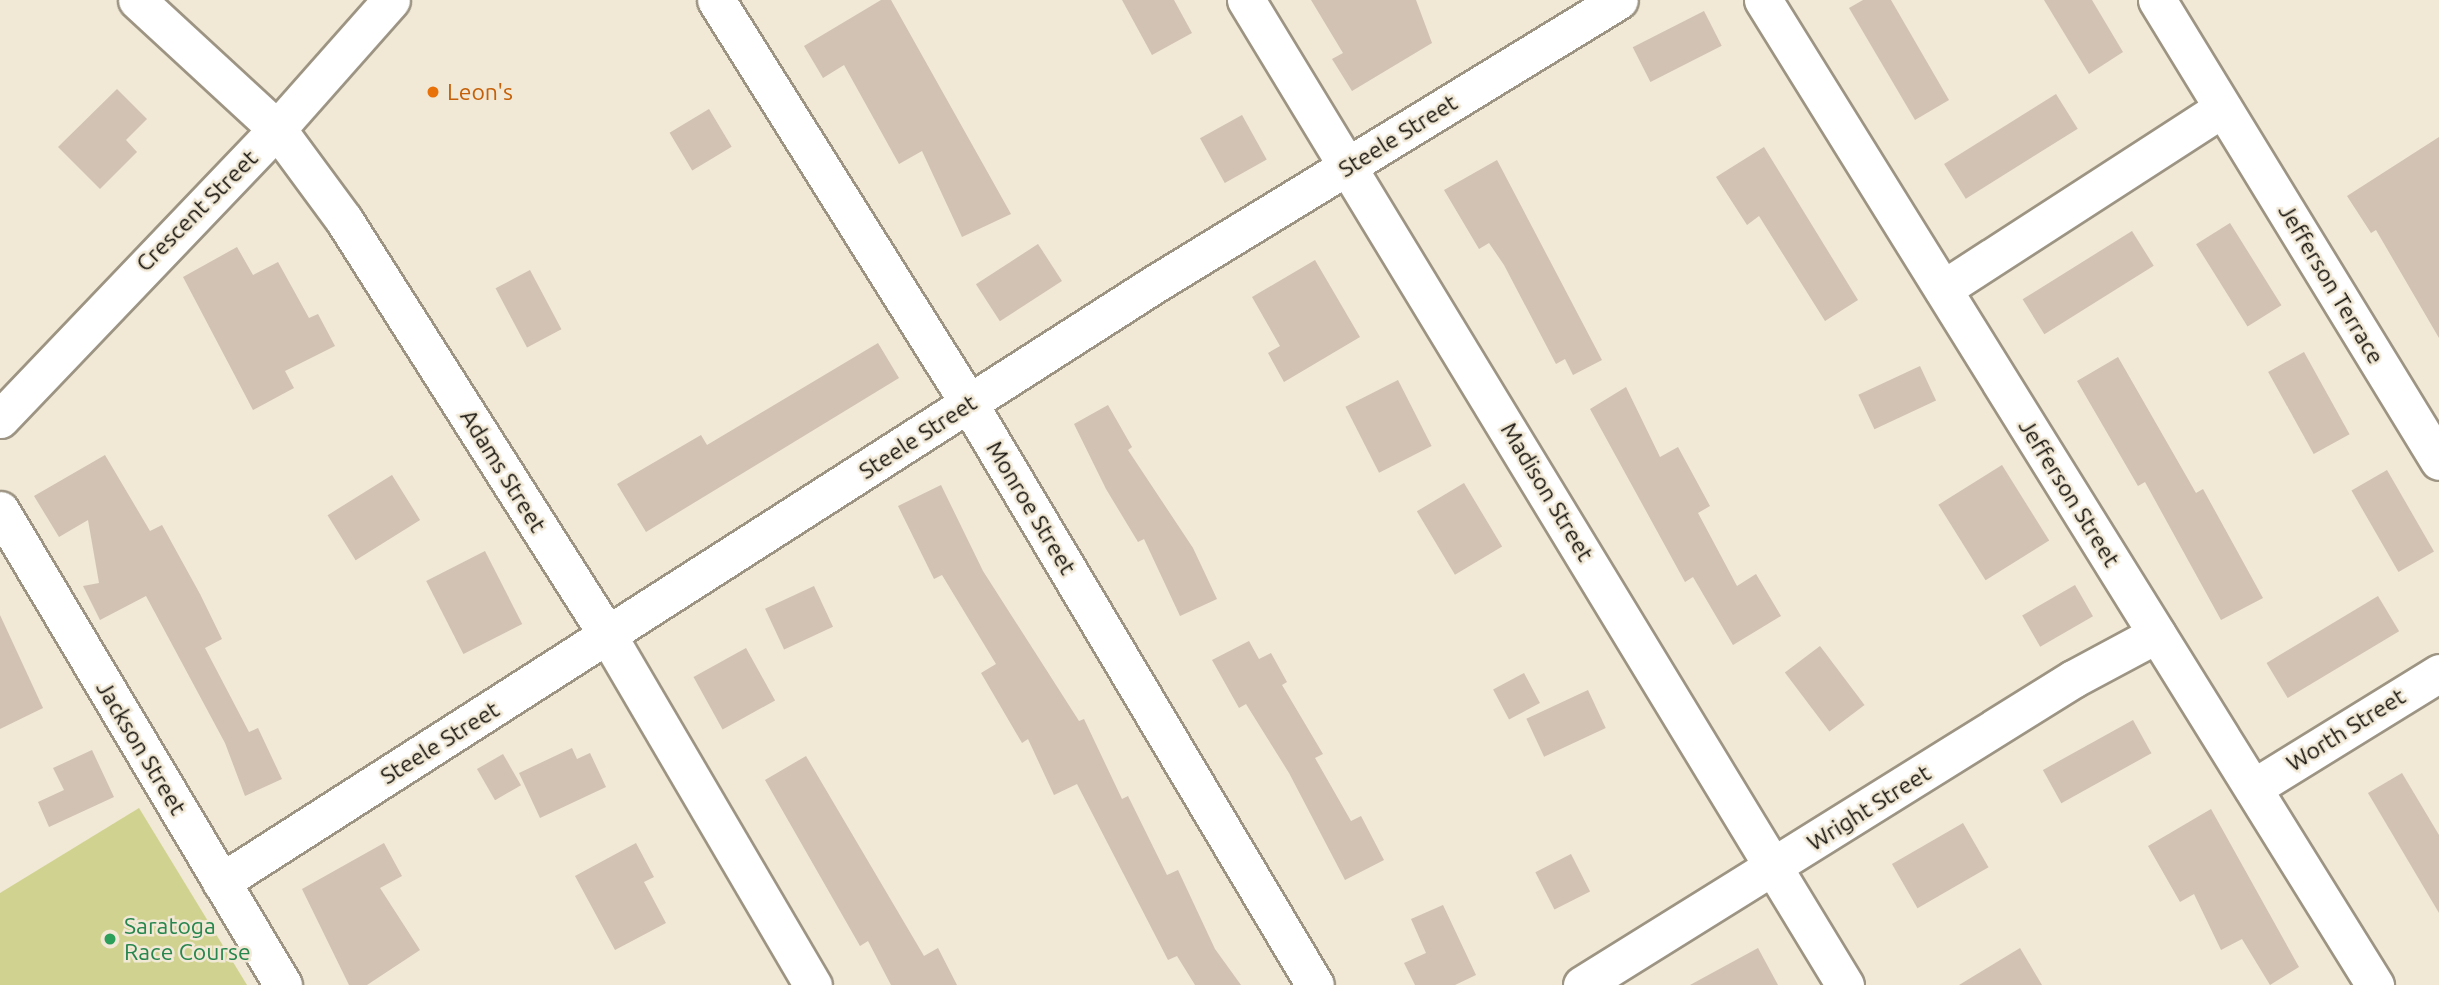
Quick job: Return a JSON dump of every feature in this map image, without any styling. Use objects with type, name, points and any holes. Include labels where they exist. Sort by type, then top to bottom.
[{"type":"street","name":"Adams Street","points":[[137,0],[277,129],[344,220],[608,636],[813,985]]},
{"type":"street","name":"Crescent Street","points":[[0,419],[277,129],[391,0]]},
{"type":"street","name":"Monroe Street","points":[[716,0],[969,404],[1315,985]]},
{"type":"street","name":"Madison Street","points":[[1246,0],[1350,166],[1845,985]]},
{"type":"street","name":"Steele Street","points":[[221,882],[969,404],[1619,0]]},
{"type":"street","name":"Jefferson Street","points":[[1763,0],[2375,985]]},
{"type":"street","name":"Jefferson Terrace","points":[[2157,0],[2439,461]]},
{"type":"street","points":[[1943,289],[2223,108]]},
{"type":"street","name":"Jackson Street","points":[[0,510],[283,985]]},
{"type":"street","name":"Wright Street","points":[[1582,985],[2073,679],[2157,634]]},
{"type":"street","name":"Worth Street","points":[[2253,788],[2439,673]]},
{"type":"green space","name":"Saratoga Race Course","points":[[139,808],[247,985],[0,985],[0,893]]},
{"type":"building","points":[[881,0],[891,0],[1011,214],[962,237],[922,151],[899,164],[844,65],[823,78],[804,46]]},
{"type":"building","points":[[1122,0],[1174,0],[1192,33],[1152,55]]},
{"type":"building","points":[[1311,0],[1416,0],[1432,43],[1352,91],[1332,59],[1343,53]]},
{"type":"building","points":[[1863,0],[1891,0],[1949,100],[1915,120],[1849,8]]},
{"type":"building","points":[[2044,0],[2092,0],[2123,52],[2089,74]]},
{"type":"building","points":[[1704,11],[1722,46],[1650,82],[1633,47]]},
{"type":"building","points":[[117,89],[147,119],[126,140],[137,152],[100,189],[58,147]]},
{"type":"building","points":[[2056,94],[2078,129],[1966,199],[1944,164]]},
{"type":"building","points":[[709,109],[732,147],[692,170],[670,133]]},
{"type":"building","points":[[1242,115],[1267,160],[1225,183],[1200,138]]},
{"type":"building","points":[[2439,137],[2439,338],[2376,230],[2371,233],[2347,196]]},
{"type":"building","points":[[1764,147],[1858,300],[1825,321],[1759,216],[1747,225],[1716,177]]},
{"type":"building","points":[[1497,160],[1602,360],[1573,375],[1565,359],[1556,364],[1504,265],[1489,243],[1479,249],[1444,190]]},
{"type":"building","points":[[2230,223],[2281,305],[2247,326],[2196,244]]},
{"type":"building","points":[[2132,231],[2154,266],[2044,334],[2023,299]]},
{"type":"building","points":[[1038,244],[1062,281],[1000,321],[976,284]]},
{"type":"building","points":[[237,247],[253,275],[278,262],[309,318],[318,314],[335,346],[285,371],[294,388],[253,410],[183,277]]},
{"type":"building","points":[[1315,260],[1360,337],[1284,382],[1268,353],[1280,346],[1252,297]]},
{"type":"building","points":[[530,270],[561,329],[527,347],[496,288]]},
{"type":"building","points":[[878,343],[899,378],[646,532],[617,484],[701,435],[707,445]]},
{"type":"building","points":[[2304,352],[2350,434],[2314,454],[2268,372]]},
{"type":"building","points":[[2118,357],[2196,493],[2203,489],[2263,598],[2221,620],[2145,482],[2138,486],[2077,381]]},
{"type":"building","points":[[1920,366],[1936,400],[1874,429],[1858,395]]},
{"type":"building","points":[[1398,380],[1432,446],[1379,473],[1345,407]]},
{"type":"building","points":[[1626,387],[1660,457],[1678,447],[1710,506],[1698,513],[1737,586],[1756,574],[1781,616],[1733,645],[1693,577],[1685,582],[1590,409]]},
{"type":"building","points":[[1108,405],[1132,447],[1128,450],[1193,548],[1217,599],[1180,616],[1144,539],[1138,542],[1106,489],[1074,424]]},
{"type":"building","points":[[105,455],[150,531],[162,525],[200,594],[222,639],[205,648],[249,732],[258,728],[282,779],[245,796],[225,743],[146,596],[100,620],[83,586],[99,583],[88,520],[59,537],[34,496]]},
{"type":"building","points":[[2002,465],[2049,540],[1986,580],[1938,505]]},
{"type":"building","points":[[2387,470],[2434,551],[2398,572],[2351,490]]},
{"type":"building","points":[[392,475],[420,520],[356,560],[328,515]]},
{"type":"building","points":[[1464,483],[1502,546],[1455,575],[1417,511]]},
{"type":"building","points":[[941,485],[983,571],[1079,721],[1084,719],[1122,799],[1128,796],[1167,875],[1178,870],[1215,949],[1241,985],[1195,985],[1177,956],[1168,960],[1077,784],[1054,795],[1028,739],[1022,743],[981,673],[996,664],[942,575],[934,579],[898,506]]},
{"type":"building","points":[[485,551],[522,624],[463,654],[426,581]]},
{"type":"building","points":[[2075,585],[2093,616],[2040,647],[2022,616]]},
{"type":"building","points":[[814,586],[833,627],[784,650],[765,609]]},
{"type":"building","points":[[2378,596],[2399,631],[2288,698],[2267,663]]},
{"type":"building","points":[[0,615],[43,708],[0,729]]},
{"type":"building","points":[[1249,641],[1259,659],[1271,653],[1287,682],[1282,685],[1323,754],[1315,758],[1351,821],[1361,816],[1384,860],[1345,880],[1289,773],[1246,704],[1239,708],[1212,660]]},
{"type":"building","points":[[1820,646],[1865,705],[1829,732],[1785,672]]},
{"type":"building","points":[[746,648],[775,700],[723,730],[694,677]]},
{"type":"building","points":[[1524,673],[1540,703],[1509,719],[1493,689]]},
{"type":"building","points":[[1588,690],[1606,728],[1544,757],[1526,719]]},
{"type":"building","points":[[2133,720],[2151,753],[2061,803],[2043,770]]},
{"type":"building","points":[[572,748],[577,759],[590,753],[606,787],[540,818],[519,773]]},
{"type":"building","points":[[92,750],[114,797],[49,827],[38,802],[64,790],[53,768]]},
{"type":"building","points":[[503,754],[521,785],[495,800],[477,769]]},
{"type":"building","points":[[806,756],[924,956],[938,948],[957,985],[891,985],[868,941],[860,946],[765,780]]},
{"type":"building","points":[[2402,773],[2439,835],[2439,913],[2368,793]]},
{"type":"building","points":[[2211,809],[2299,967],[2270,985],[2242,939],[2221,950],[2194,894],[2180,902],[2148,846]]},
{"type":"building","points":[[1963,823],[1988,867],[1917,908],[1892,864]]},
{"type":"building","points":[[384,843],[402,876],[380,888],[420,950],[367,985],[349,985],[302,889]]},
{"type":"building","points":[[636,843],[654,877],[644,882],[666,923],[615,950],[575,876]]},
{"type":"building","points":[[1571,854],[1590,891],[1554,910],[1535,872]]},
{"type":"building","points":[[1443,905],[1476,975],[1455,985],[1415,985],[1404,963],[1426,953],[1411,919]]},
{"type":"building","points":[[1758,948],[1778,985],[1690,985]]},
{"type":"building","points":[[2020,948],[2042,985],[1959,985]]},
{"type":"place","name":"Leon's","points":[[433,92]]},
{"type":"place","name":"Saratoga Race Course","points":[[110,939]]}]
